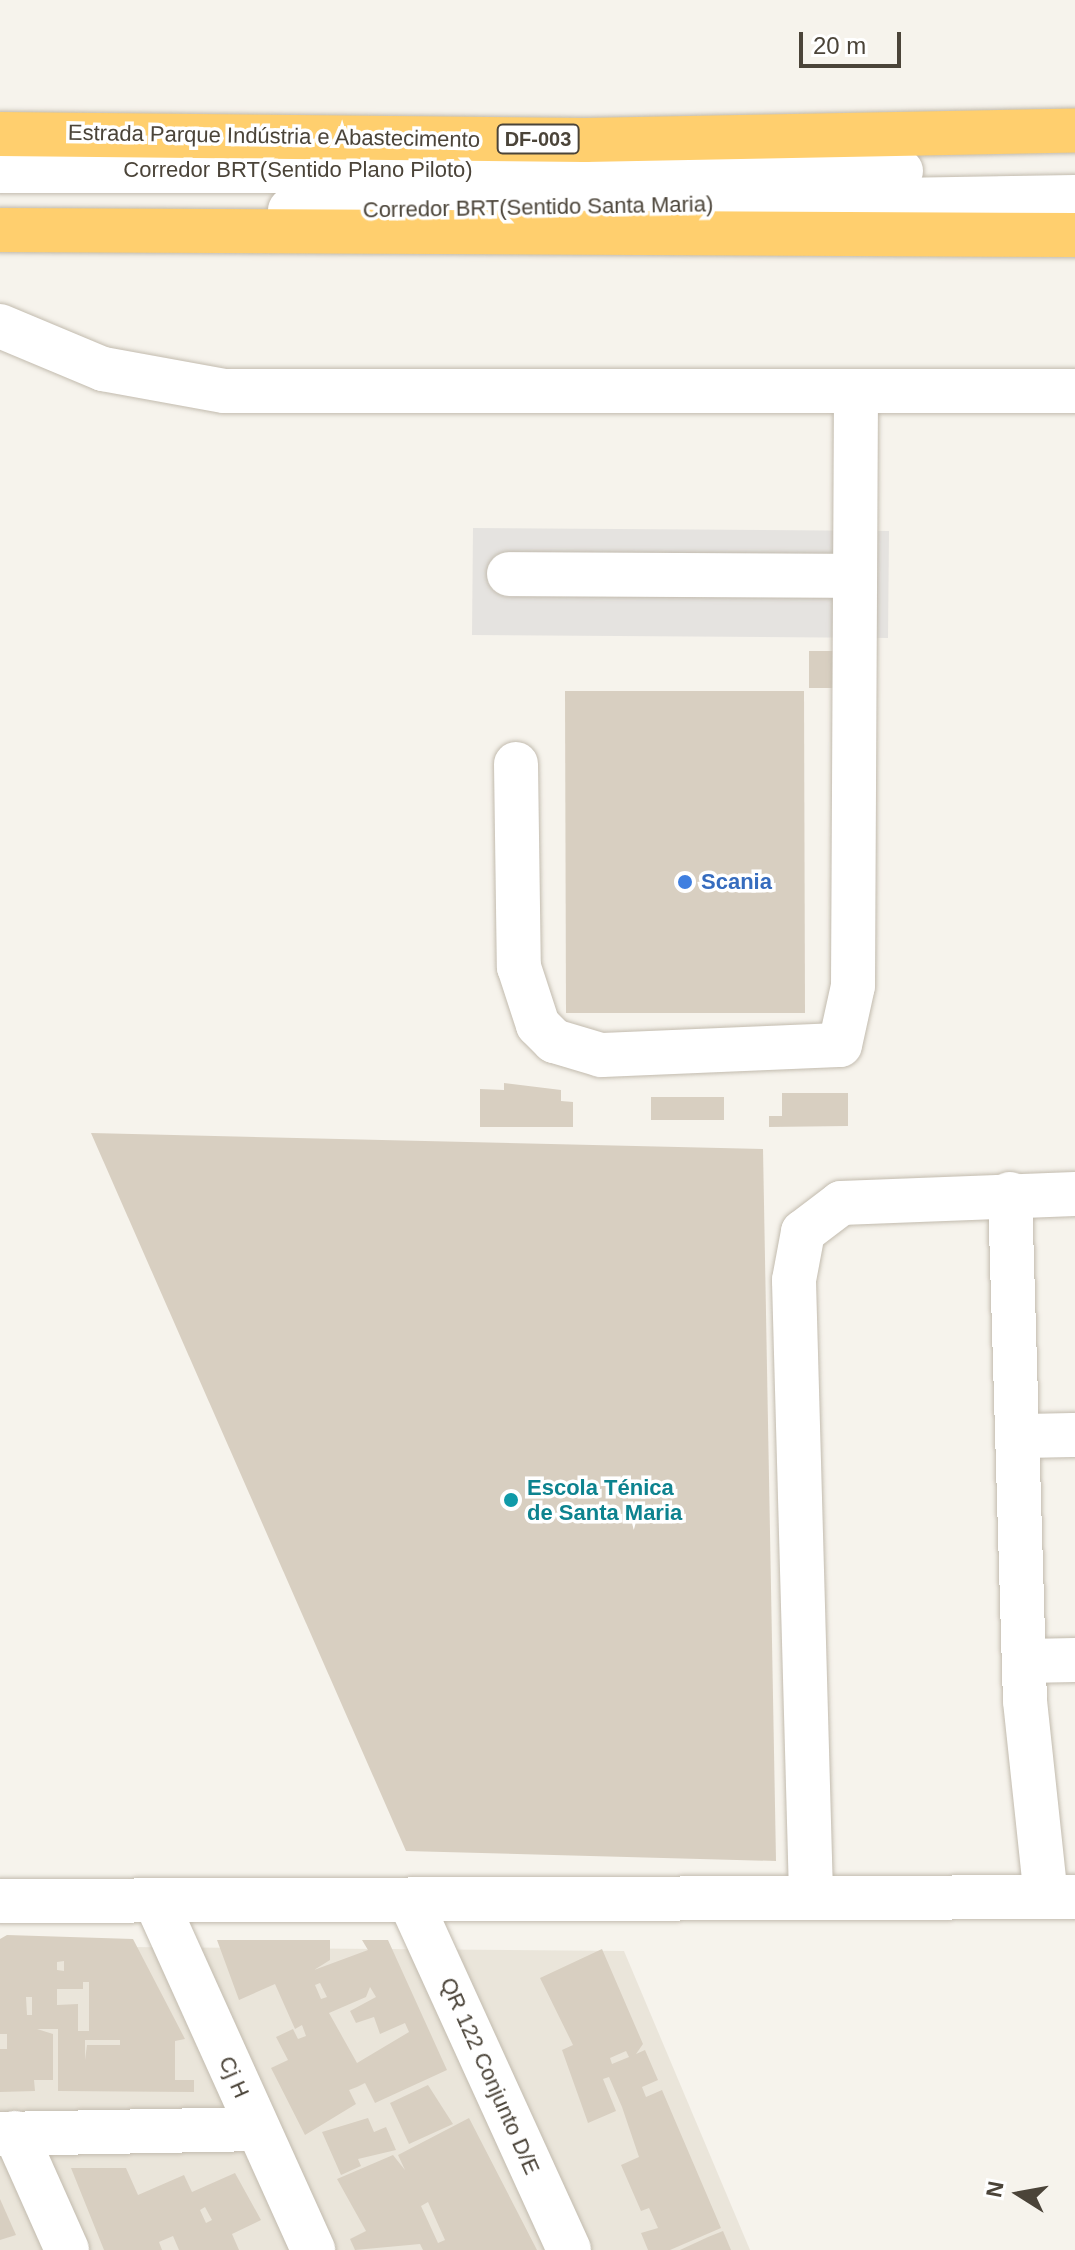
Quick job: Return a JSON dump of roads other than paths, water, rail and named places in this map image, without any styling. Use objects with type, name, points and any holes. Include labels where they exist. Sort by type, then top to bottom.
[{"type":"highway","name":"Estrada Parque Indústria e Abastecimento","points":[[0,134],[585,140],[1075,131]]},
{"type":"highway","points":[[0,230],[1075,235]]},
{"type":"street","name":"Corredor BRT(Sentido Plano Piloto)","points":[[0,171],[1075,172]]},
{"type":"street","name":"Corredor BRT(Sentido Santa Maria)","points":[[0,212],[1075,197]]},
{"type":"street","points":[[0,326],[103,369],[224,391],[1075,391]]},
{"type":"street","points":[[516,764],[519,967],[538,1025],[554,1041],[601,1055],[840,1045],[853,986],[856,393]]},
{"type":"street","points":[[509,574],[855,576]]},
{"type":"street","points":[[811,1894],[796,1253],[803,1232],[841,1203],[1010,1194],[1075,1194]]},
{"type":"street","points":[[0,1901],[411,1903],[811,1894],[1060,1897],[1026,1661],[1022,1436],[1010,1194]]},
{"type":"street","points":[[1022,1436],[1075,1435]]},
{"type":"street","points":[[1026,1661],[1075,1660]]},
{"type":"street","name":"QR 122 Conjunto D/E","points":[[411,1903],[569,2250]]},
{"type":"street","name":"Cj H","points":[[157,1904],[313,2250]]},
{"type":"street","points":[[67,2250],[8,2133],[257,2129]]},
{"type":"place","name":"Scania","points":[[685,882]]},
{"type":"place","name":"Escola Ténica de Santa Maria","points":[[511,1500]]}]
